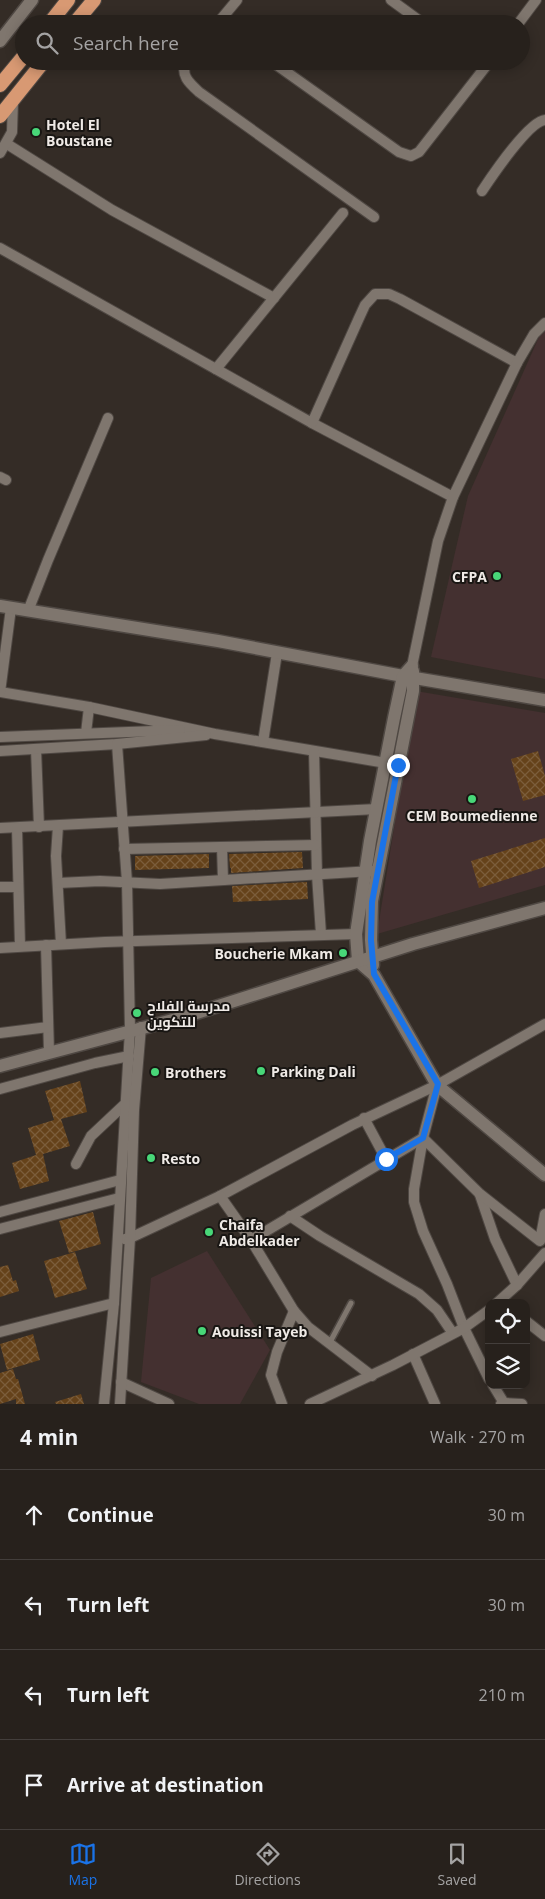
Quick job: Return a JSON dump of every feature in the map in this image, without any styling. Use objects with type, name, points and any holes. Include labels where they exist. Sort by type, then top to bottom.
[{"type":"highway","points":[[56,15],[68,0]]},
{"type":"highway","points":[[82,15],[94,0]]},
{"type":"highway","points":[[0,85],[15,67]]},
{"type":"highway","points":[[0,116],[37,70]]},
{"type":"street","points":[[20,15],[32,0]]},
{"type":"street","points":[[226,15],[238,0]]},
{"type":"street","points":[[391,0],[412,15]]},
{"type":"street","points":[[525,15],[536,0]]},
{"type":"street","points":[[0,41],[15,22]]},
{"type":"street","points":[[184,70],[185,77],[199,92],[374,217]]},
{"type":"street","points":[[284,70],[399,152],[411,156],[419,152],[483,70]]},
{"type":"street","points":[[0,153],[7,144],[12,132],[13,100]]},
{"type":"street","points":[[482,191],[519,142],[539,121],[545,120]]},
{"type":"street","points":[[7,144],[112,210],[274,298]]},
{"type":"street","points":[[216,369],[343,213]]},
{"type":"street","points":[[0,248],[312,422],[453,497]]},
{"type":"street","points":[[312,422],[365,305],[375,294],[389,294],[400,299],[517,363]]},
{"type":"street","points":[[374,974],[371,940],[372,871],[377,809],[385,763],[410,674],[438,541],[453,497],[517,363],[534,334],[545,323]]},
{"type":"street","points":[[28,611],[108,418]]},
{"type":"street","points":[[398,765],[215,734],[89,707],[0,692],[6,607],[410,674],[545,700]]},
{"type":"street","points":[[263,742],[277,653]]},
{"type":"street","points":[[410,674],[398,765],[356,934],[358,961],[374,974],[438,1084],[545,1174]]},
{"type":"street","points":[[86,733],[89,707]]},
{"type":"street","points":[[0,736],[194,729]]},
{"type":"street","points":[[0,751],[118,744],[215,734]]},
{"type":"street","points":[[104,1404],[114,1303],[120,1180],[130,1103],[136,1029],[118,744]]},
{"type":"street","points":[[36,750],[39,827]]},
{"type":"street","points":[[314,751],[317,875],[321,934]]},
{"type":"street","points":[[0,828],[377,809]]},
{"type":"street","points":[[58,826],[56,856],[61,944]]},
{"type":"street","points":[[17,828],[20,946]]},
{"type":"street","points":[[124,849],[316,845]]},
{"type":"street","points":[[222,847],[223,880]]},
{"type":"street","points":[[58,883],[127,882],[160,884],[372,871]]},
{"type":"street","points":[[0,887],[18,887]]},
{"type":"street","points":[[0,1066],[184,1017],[413,944],[545,908]]},
{"type":"street","points":[[0,948],[129,941],[356,934]]},
{"type":"street","points":[[46,945],[49,1052]]},
{"type":"street","points":[[117,1239],[130,1238],[220,1196],[364,1118],[438,1084],[545,1024]]},
{"type":"street","points":[[0,1033],[48,1027]]},
{"type":"street","points":[[120,1404],[130,1238],[129,1056],[136,1029]]},
{"type":"street","points":[[0,1089],[129,1056]]},
{"type":"street","points":[[438,1084],[423,1138],[414,1189],[414,1202],[423,1231],[464,1328],[485,1371]]},
{"type":"street","points":[[76,1164],[91,1136],[130,1103]]},
{"type":"street","points":[[364,1118],[386,1159]]},
{"type":"street","points":[[251,1240],[423,1138]]},
{"type":"street","points":[[423,1138],[480,1194],[543,1245]]},
{"type":"street","points":[[0,1212],[120,1180]]},
{"type":"street","points":[[480,1194],[495,1239],[517,1285]]},
{"type":"street","points":[[220,1196],[251,1240],[294,1311],[308,1328],[372,1376]]},
{"type":"street","points":[[0,1229],[120,1198]]},
{"type":"street","points":[[543,1245],[545,1214]]},
{"type":"street","points":[[290,1216],[320,1236],[419,1294],[437,1310],[452,1332]]},
{"type":"street","points":[[505,1299],[545,1253]]},
{"type":"street","points":[[0,1332],[114,1303]]},
{"type":"street","points":[[282,1404],[271,1375],[277,1352],[294,1311]]},
{"type":"street","points":[[310,1404],[372,1376],[452,1332],[464,1328],[485,1313]]},
{"type":"street","points":[[530,1323],[545,1336]]},
{"type":"street","points":[[413,1354],[435,1404]]},
{"type":"street","points":[[121,1382],[169,1404]]},
{"type":"street","points":[[495,1389],[503,1403],[522,1404]]},
{"type":"lane","points":[[329,1344],[351,1304]]},
{"type":"shaded area","name":"CFPA","points":[[543,328],[545,330],[545,679],[431,657],[468,496]]},
{"type":"shaded area","name":"CEM Boumedienne","points":[[416,691],[545,713],[545,885],[377,934]]},
{"type":"shaded area","name":"Aouissi Tayeb","points":[[207,1251],[270,1350],[240,1404],[199,1404],[141,1382],[151,1278]]},
{"type":"building","points":[[538,751],[545,776],[545,795],[523,801],[511,759]]},
{"type":"building","points":[[545,838],[545,867],[479,888],[471,861]]},
{"type":"building","points":[[302,852],[303,868],[231,873],[229,854]]},
{"type":"building","points":[[209,854],[209,868],[135,870],[135,856]]},
{"type":"building","points":[[307,882],[308,899],[233,902],[232,886]]},
{"type":"building","points":[[80,1081],[87,1112],[61,1119],[70,1146],[43,1154],[49,1181],[20,1189],[12,1163],[36,1155],[28,1128],[54,1120],[45,1091]]},
{"type":"building","points":[[93,1212],[101,1244],[69,1253],[59,1221]]},
{"type":"building","points":[[75,1252],[87,1289],[55,1298],[44,1261]]},
{"type":"building","points":[[8,1265],[13,1281],[16,1280],[19,1291],[0,1297],[0,1267]]},
{"type":"building","points":[[33,1334],[40,1360],[7,1370],[0,1344]]},
{"type":"building","points":[[13,1369],[25,1404],[16,1404],[16,1399],[0,1404],[0,1373]]},
{"type":"building","points":[[81,1394],[84,1404],[56,1404],[55,1402]]},
{"type":"place","name":"Hotel El Boustane","points":[[36,132]]},
{"type":"place","name":"CFPA","points":[[497,576]]},
{"type":"place","name":"CEM Boumedienne","points":[[472,799]]},
{"type":"place","name":"Boucherie Mkam","points":[[343,953]]},
{"type":"place","name":"مدرسة الفلاح للتكوين","points":[[137,1013]]},
{"type":"place","name":"Parking Dali","points":[[261,1071]]},
{"type":"place","name":"Brothers","points":[[155,1072]]},
{"type":"place","name":"Resto","points":[[151,1158]]},
{"type":"place","name":"Chaifa Abdelkader","points":[[209,1232]]},
{"type":"place","name":"Aouissi Tayeb","points":[[202,1331]]},
{"type":"route","points":[[386,1159],[423,1138],[438,1084],[374,974],[371,940],[372,902],[398,765]]}]
